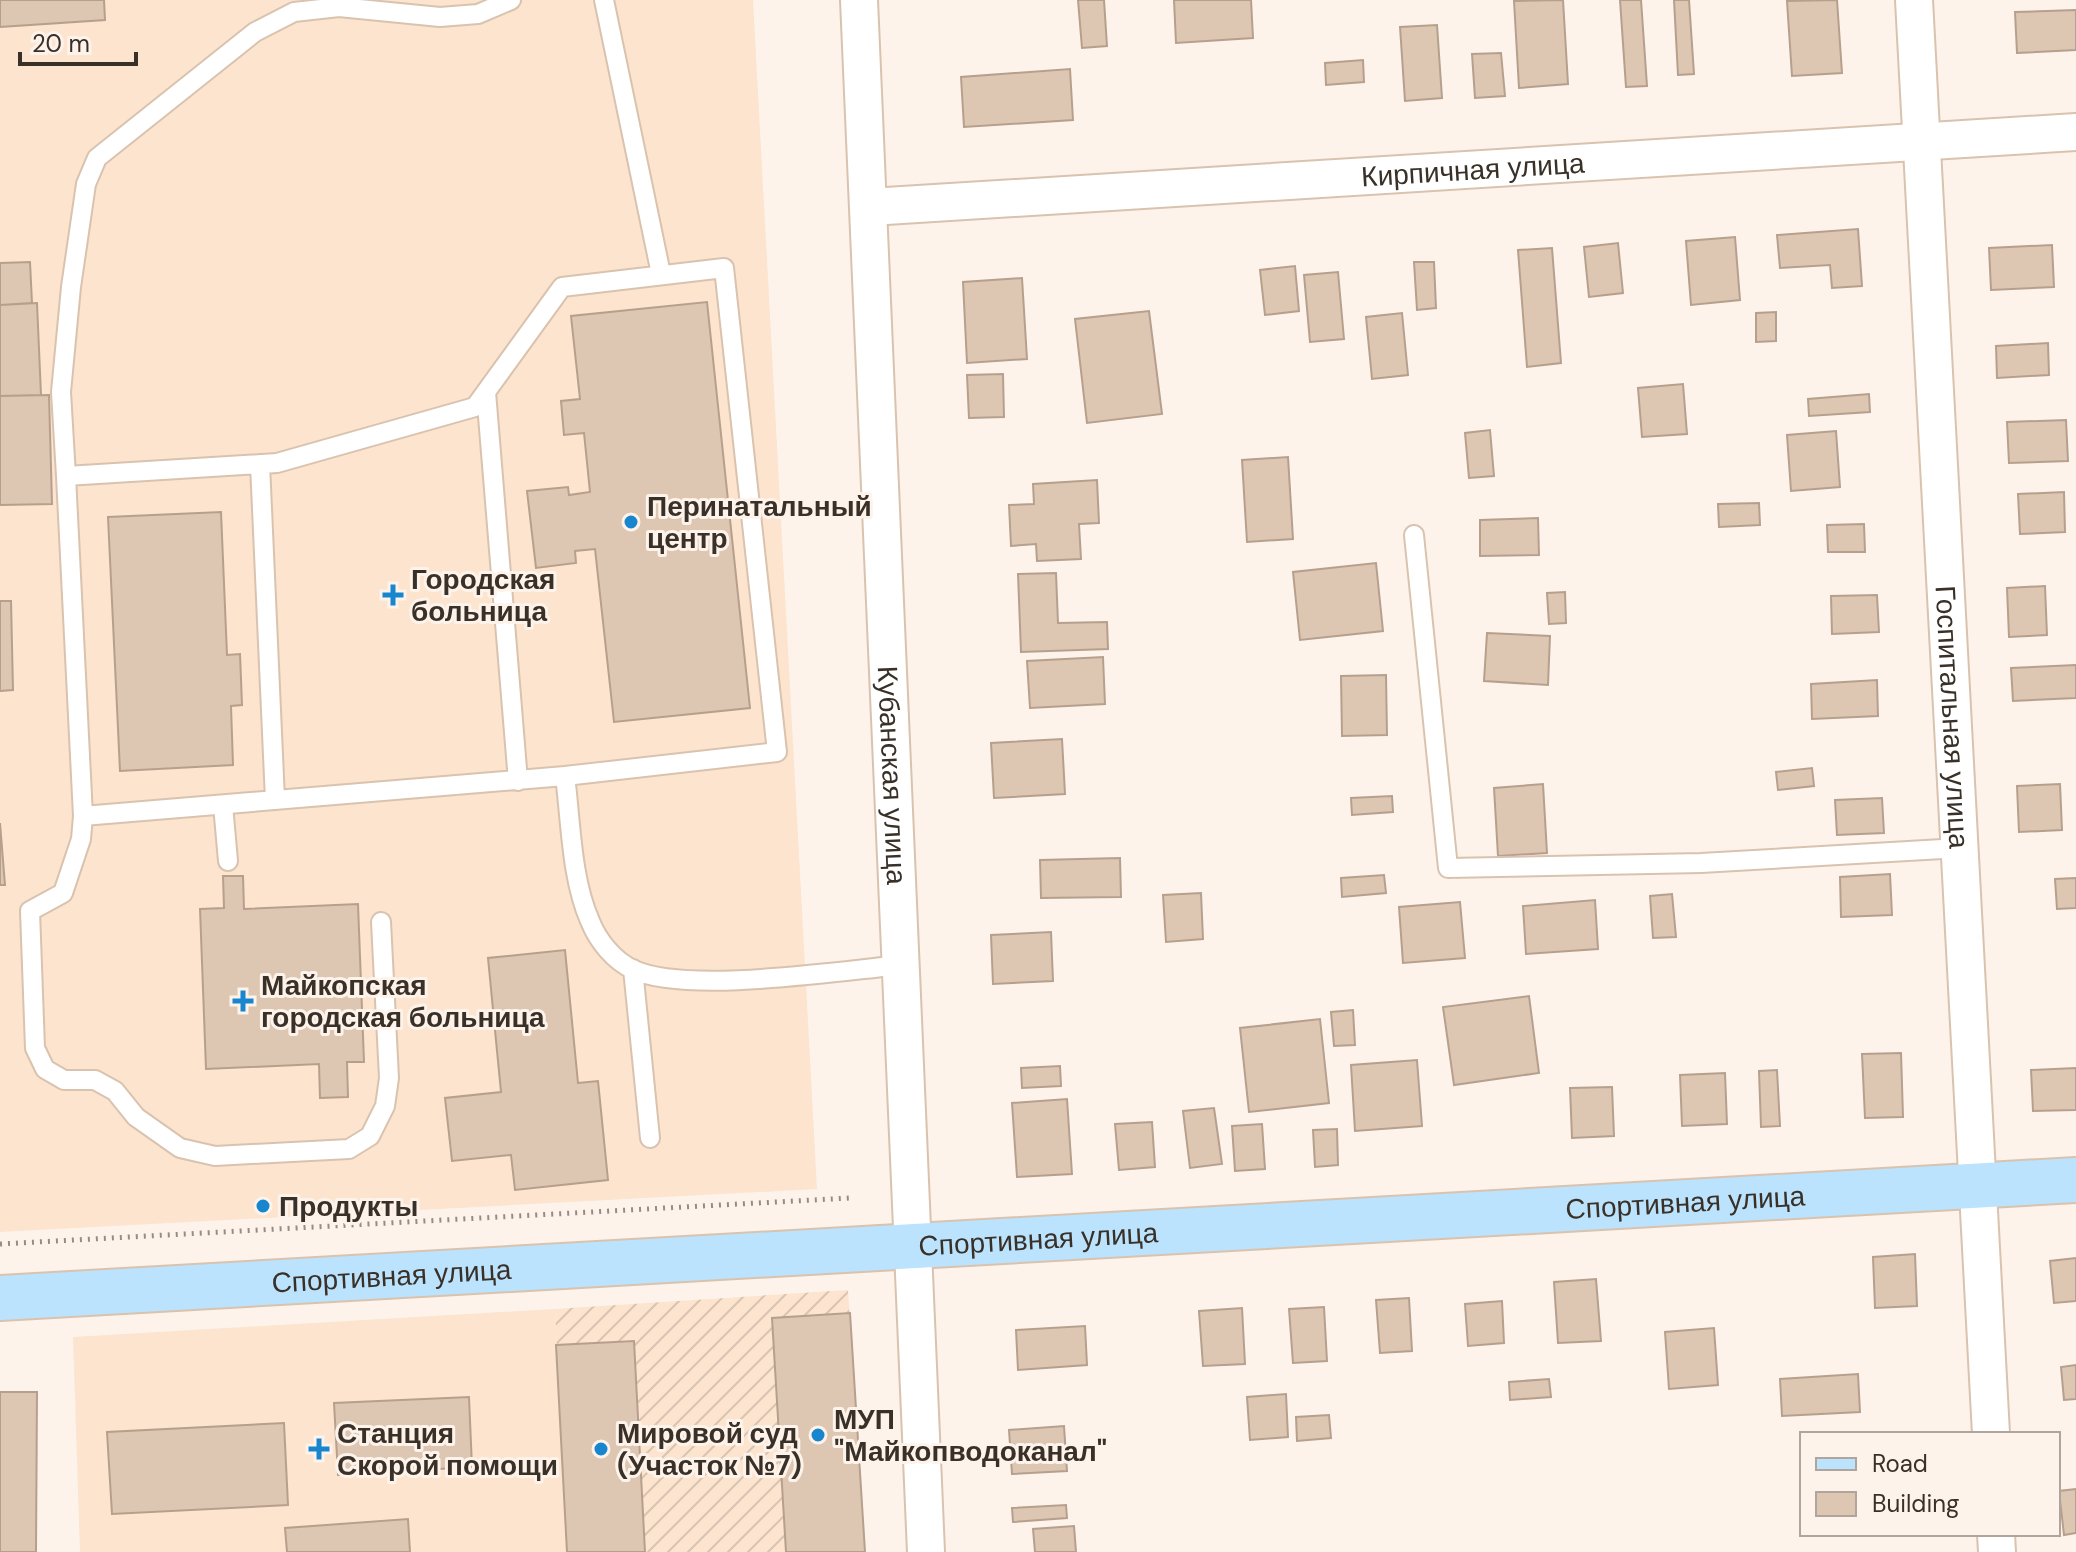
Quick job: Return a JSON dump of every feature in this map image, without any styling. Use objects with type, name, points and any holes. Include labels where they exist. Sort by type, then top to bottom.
[{"type":"main road","name":"Спортивная улица","points":[[0,1298],[2076,1180]]},
{"type":"street","name":"Кубанская улица","points":[[859,0],[926,1552]]},
{"type":"street","name":"Госпитальная улица","points":[[1914,0],[1991,1432]]},
{"type":"street","name":"Кирпичная улица","points":[[870,207],[2076,132]]},
{"type":"lane","points":[[381,922],[389,1078],[385,1106],[370,1136],[349,1149],[215,1156],[180,1148],[136,1117],[115,1091],[95,1080],[64,1080],[45,1069],[35,1048],[30,911],[63,893],[81,839],[83,816],[61,392],[71,287],[86,184],[97,158],[255,32],[294,12],[374,6],[440,17],[478,14],[511,0]]},
{"type":"lane","points":[[604,0],[661,274]]},
{"type":"lane","points":[[66,476],[277,463],[475,407],[562,287],[724,268],[777,752],[518,781],[83,816]]},
{"type":"lane","points":[[486,392],[518,781]]},
{"type":"lane","points":[[260,464],[275,800]]},
{"type":"lane","points":[[1414,535],[1448,868],[1701,863],[1960,848]]},
{"type":"lane","points":[[565,776],[582,901],[603,945],[633,969],[651,975],[700,981],[902,965]]},
{"type":"lane","points":[[223,805],[228,861]]},
{"type":"lane","points":[[633,969],[650,1138]]},
{"type":"path","points":[[0,1244],[850,1198]]},
{"type":"shaded area","name":"Городская больница","points":[[0,0],[753,0],[817,1189],[0,1232]]},
{"type":"shaded area","name":"МУП \"Майкопводоканал\"","points":[[848,1290],[865,1552],[567,1552],[555,1309]]},
{"type":"shaded area","name":"Станция Скорой помощи","points":[[555,1309],[567,1552],[80,1552],[73,1337]]},
{"type":"building","points":[[0,0],[104,0],[105,20],[0,27]]},
{"type":"building","points":[[1078,0],[1104,0],[1107,46],[1082,48]]},
{"type":"building","points":[[1174,0],[1251,0],[1253,38],[1176,43]]},
{"type":"building","points":[[1563,0],[1568,84],[1519,88],[1514,1]]},
{"type":"building","points":[[1620,0],[1641,0],[1647,86],[1626,87]]},
{"type":"building","points":[[1674,0],[1689,0],[1694,74],[1678,75]]},
{"type":"building","points":[[1837,0],[1842,73],[1792,76],[1787,1]]},
{"type":"building","points":[[2076,10],[2076,50],[2017,53],[2015,12]]},
{"type":"building","points":[[1437,25],[1442,98],[1405,101],[1400,27]]},
{"type":"building","points":[[1501,53],[1505,96],[1475,98],[1472,54]]},
{"type":"building","points":[[1363,60],[1364,82],[1326,85],[1325,63]]},
{"type":"building","points":[[1070,69],[1073,120],[964,127],[961,77]]},
{"type":"building","points":[[1858,229],[1862,286],[1832,288],[1830,265],[1780,268],[1777,235]]},
{"type":"building","points":[[1735,237],[1740,300],[1691,305],[1686,241]]},
{"type":"building","points":[[1618,243],[1623,293],[1589,297],[1584,247]]},
{"type":"building","points":[[2052,245],[2054,287],[1991,290],[1989,248]]},
{"type":"building","points":[[1552,248],[1561,363],[1527,367],[1518,250]]},
{"type":"building","points":[[30,262],[32,303],[0,305],[0,263]]},
{"type":"building","points":[[1414,262],[1434,262],[1436,308],[1417,310]]},
{"type":"building","points":[[1295,266],[1299,311],[1265,315],[1260,270]]},
{"type":"building","points":[[1338,272],[1344,339],[1310,342],[1304,275]]},
{"type":"building","points":[[1022,278],[1027,359],[967,363],[963,282]]},
{"type":"building","name":"Перинатальный центр","points":[[707,302],[750,708],[614,722],[595,549],[575,551],[576,563],[536,568],[527,491],[568,487],[569,495],[590,492],[584,433],[564,435],[561,401],[580,399],[571,316]]},
{"type":"building","points":[[37,303],[41,395],[0,396],[0,305]]},
{"type":"building","points":[[1149,311],[1162,414],[1087,423],[1075,319]]},
{"type":"building","points":[[1776,312],[1776,341],[1756,342],[1756,313]]},
{"type":"building","points":[[1402,313],[1408,375],[1372,379],[1366,317]]},
{"type":"building","points":[[2048,343],[2049,375],[1997,378],[1996,346]]},
{"type":"building","points":[[1003,374],[1004,417],[969,418],[967,375]]},
{"type":"building","points":[[1683,384],[1687,434],[1642,437],[1638,388]]},
{"type":"building","points":[[1869,394],[1870,412],[1809,416],[1808,399]]},
{"type":"building","points":[[49,395],[52,504],[0,505],[0,396]]},
{"type":"building","points":[[2066,420],[2068,461],[2009,463],[2007,422]]},
{"type":"building","points":[[1490,430],[1494,476],[1469,478],[1465,433]]},
{"type":"building","points":[[1836,431],[1840,487],[1791,491],[1787,435]]},
{"type":"building","points":[[1288,457],[1293,539],[1247,542],[1242,460]]},
{"type":"building","points":[[1097,480],[1099,523],[1079,524],[1081,559],[1037,561],[1036,544],[1011,546],[1009,505],[1034,504],[1033,484]]},
{"type":"building","points":[[2064,492],[2065,532],[2020,534],[2018,494]]},
{"type":"building","points":[[1759,503],[1760,525],[1719,527],[1718,504]]},
{"type":"building","points":[[221,512],[227,655],[240,654],[242,705],[231,706],[233,765],[120,771],[108,517]]},
{"type":"building","points":[[1538,518],[1539,555],[1480,556],[1480,520]]},
{"type":"building","points":[[1864,524],[1865,552],[1828,552],[1827,525]]},
{"type":"building","points":[[1376,563],[1383,631],[1300,640],[1293,572]]},
{"type":"building","points":[[1056,573],[1058,623],[1107,622],[1108,649],[1021,652],[1018,574]]},
{"type":"building","points":[[2045,586],[2047,635],[2009,637],[2007,588]]},
{"type":"building","points":[[1565,592],[1566,623],[1549,624],[1547,593]]},
{"type":"building","points":[[1877,595],[1879,632],[1832,634],[1831,596]]},
{"type":"building","points":[[0,601],[11,601],[13,690],[0,691]]},
{"type":"building","points":[[1487,633],[1550,636],[1548,685],[1484,681]]},
{"type":"building","points":[[1103,657],[1105,704],[1030,708],[1027,661]]},
{"type":"building","points":[[2076,665],[2076,698],[2013,701],[2011,668]]},
{"type":"building","points":[[1386,675],[1387,735],[1342,736],[1341,676]]},
{"type":"building","points":[[1877,680],[1878,716],[1812,719],[1811,684]]},
{"type":"building","points":[[1062,739],[1065,794],[994,798],[991,743]]},
{"type":"building","points":[[1812,768],[1814,786],[1778,790],[1776,772]]},
{"type":"building","points":[[1543,784],[1547,853],[1498,856],[1494,788]]},
{"type":"building","points":[[2060,784],[2062,830],[2019,832],[2017,786]]},
{"type":"building","points":[[1392,796],[1393,812],[1352,815],[1351,798]]},
{"type":"building","points":[[1882,798],[1884,833],[1837,835],[1835,800]]},
{"type":"building","points":[[0,823],[5,885],[0,885]]},
{"type":"building","points":[[1120,858],[1121,897],[1041,898],[1040,860]]},
{"type":"building","points":[[1890,874],[1892,915],[1841,917],[1840,877]]},
{"type":"building","points":[[1384,875],[1386,893],[1342,897],[1341,878]]},
{"type":"building","points":[[223,876],[243,876],[244,909],[358,904],[364,1062],[347,1062],[348,1097],[320,1098],[319,1064],[206,1069],[200,909],[224,908]]},
{"type":"building","points":[[2076,878],[2076,908],[2057,909],[2055,879]]},
{"type":"building","points":[[1201,893],[1203,939],[1166,942],[1163,895]]},
{"type":"building","points":[[1672,894],[1676,937],[1653,938],[1650,896]]},
{"type":"building","points":[[1595,900],[1598,949],[1526,954],[1523,906]]},
{"type":"building","points":[[1460,902],[1465,958],[1403,963],[1399,907]]},
{"type":"building","points":[[1051,932],[1053,981],[993,984],[991,935]]},
{"type":"building","points":[[565,950],[578,1083],[598,1081],[608,1180],[515,1190],[511,1155],[452,1161],[445,1098],[501,1092],[488,958]]},
{"type":"building","points":[[1529,996],[1539,1073],[1454,1085],[1443,1007]]},
{"type":"building","points":[[1353,1010],[1355,1045],[1334,1046],[1331,1012]]},
{"type":"building","points":[[1320,1019],[1329,1103],[1249,1112],[1240,1028]]},
{"type":"building","points":[[1901,1053],[1903,1117],[1865,1118],[1862,1054]]},
{"type":"building","points":[[1417,1060],[1422,1126],[1355,1131],[1351,1065]]},
{"type":"building","points":[[1060,1066],[1061,1086],[1022,1088],[1021,1068]]},
{"type":"building","points":[[2076,1068],[2076,1110],[2033,1111],[2031,1070]]},
{"type":"building","points":[[1777,1070],[1780,1126],[1761,1127],[1759,1071]]},
{"type":"building","points":[[1725,1073],[1727,1124],[1682,1126],[1680,1075]]},
{"type":"building","points":[[1612,1087],[1614,1136],[1572,1138],[1570,1088]]},
{"type":"building","points":[[1067,1099],[1072,1174],[1017,1177],[1012,1103]]},
{"type":"building","points":[[1214,1108],[1222,1164],[1190,1168],[1183,1111]]},
{"type":"building","points":[[1152,1122],[1155,1167],[1119,1170],[1115,1124]]},
{"type":"building","points":[[1262,1124],[1265,1169],[1235,1171],[1232,1126]]},
{"type":"building","points":[[1337,1129],[1338,1165],[1315,1167],[1313,1130]]},
{"type":"building","points":[[1915,1254],[1917,1306],[1875,1308],[1873,1257]]},
{"type":"building","points":[[2076,1258],[2076,1301],[2054,1303],[2050,1261]]},
{"type":"building","points":[[1596,1279],[1601,1341],[1558,1343],[1554,1282]]},
{"type":"building","points":[[1409,1298],[1412,1351],[1380,1353],[1376,1300]]},
{"type":"building","points":[[1502,1301],[1504,1343],[1468,1346],[1465,1304]]},
{"type":"building","points":[[1324,1307],[1327,1361],[1293,1363],[1289,1309]]},
{"type":"building","points":[[1242,1308],[1245,1364],[1203,1366],[1199,1311]]},
{"type":"building","name":"МУП \"Майкопводоканал\"","points":[[850,1313],[865,1552],[786,1552],[772,1318]]},
{"type":"building","points":[[1085,1326],[1087,1365],[1018,1370],[1016,1330]]},
{"type":"building","points":[[1714,1328],[1718,1385],[1669,1389],[1665,1332]]},
{"type":"building","name":"Мировой суд (Участок №7)","points":[[634,1341],[645,1552],[567,1552],[556,1345]]},
{"type":"building","points":[[2076,1365],[2076,1399],[2064,1400],[2061,1367]]},
{"type":"building","points":[[1858,1374],[1860,1412],[1782,1416],[1780,1379]]},
{"type":"building","points":[[1549,1379],[1551,1397],[1510,1400],[1509,1382]]},
{"type":"building","points":[[0,1392],[37,1392],[36,1552],[0,1552]]},
{"type":"building","points":[[1286,1394],[1288,1437],[1250,1440],[1247,1397]]},
{"type":"building","points":[[469,1397],[472,1467],[338,1475],[334,1403]]},
{"type":"building","points":[[1329,1415],[1331,1438],[1297,1441],[1296,1417]]},
{"type":"building","points":[[284,1423],[288,1505],[112,1514],[107,1432]]},
{"type":"building","points":[[1064,1426],[1067,1471],[1012,1474],[1009,1430]]},
{"type":"building","points":[[2076,1489],[2076,1533],[2064,1535],[2060,1491]]},
{"type":"building","points":[[1066,1505],[1067,1518],[1013,1522],[1012,1508]]},
{"type":"building","points":[[408,1519],[410,1552],[287,1552],[285,1528]]},
{"type":"building","points":[[1074,1526],[1076,1552],[1035,1552],[1033,1529]]},
{"type":"place","name":"Перинатальный центр","points":[[631,522]]},
{"type":"place","name":"Городская больница","points":[[393,595]]},
{"type":"place","name":"Майкопская городская больница","points":[[243,1001]]},
{"type":"place","name":"Продукты","points":[[263,1206]]},
{"type":"place","name":"МУП \"Майкопводоканал\"","points":[[818,1435]]},
{"type":"place","name":"Станция Скорой помощи","points":[[319,1449]]},
{"type":"place","name":"Мировой суд (Участок №7)","points":[[601,1449]]}]
